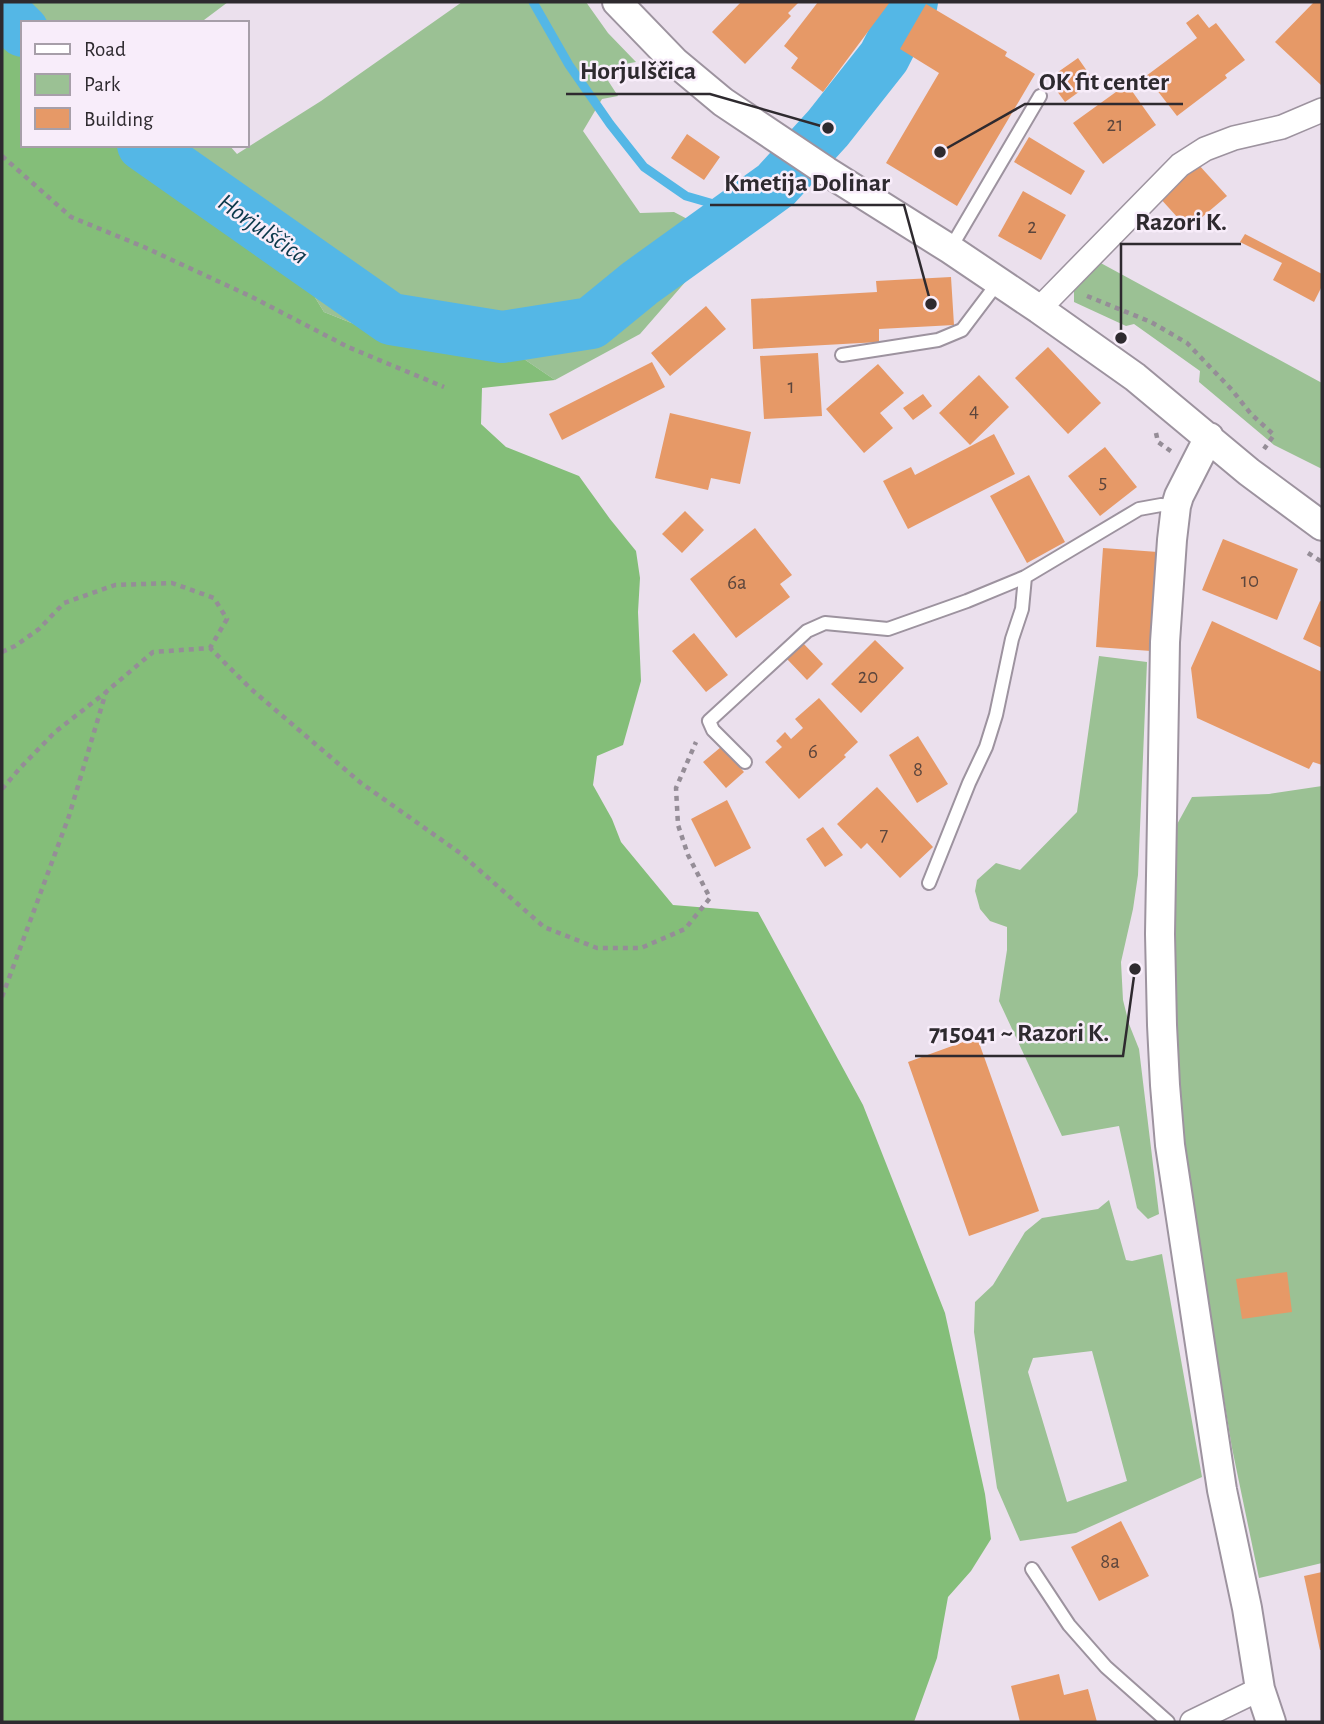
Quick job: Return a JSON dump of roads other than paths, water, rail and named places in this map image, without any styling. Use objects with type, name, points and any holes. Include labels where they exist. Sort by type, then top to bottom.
[{"type":"street","points":[[617,2],[675,62],[723,102],[826,171],[950,248],[1039,309],[1135,377],[1249,472],[1322,526]]},
{"type":"street","points":[[1039,309],[1180,165],[1205,149],[1234,138],[1282,127],[1322,110]]},
{"type":"street","points":[[1209,437],[1179,496],[1172,540],[1165,655],[1161,1025],[1170,1145],[1222,1490],[1247,1608],[1260,1689],[1271,1722]]},
{"type":"street","points":[[1192,1722],[1260,1689]]},
{"type":"lane","points":[[950,248],[1040,96]]},
{"type":"lane","points":[[842,355],[939,340],[962,330],[999,281]]},
{"type":"lane","points":[[745,762],[713,730],[709,721],[807,631],[825,623],[888,629],[1025,577],[1139,509],[1161,505],[1176,506]]},
{"type":"lane","points":[[929,883],[986,747],[996,715],[1012,639],[1022,609],[1025,577]]},
{"type":"lane","points":[[1032,1569],[1069,1625],[1087,1646],[1106,1667],[1168,1722]]},
{"type":"waterway","points":[[533,2],[569,65],[644,167],[686,196],[738,211]]},
{"type":"waterway","name":"Horjulščica","points":[[146,147],[391,319],[502,337],[591,323],[640,283],[776,185],[828,128],[884,57],[912,2]]},
{"type":"waterway","name":"Horjulščica","points":[[2,10],[21,29]]},
{"type":"place","name":"Horjulščica","points":[[828,128]]},
{"type":"place","name":"OK fit center","points":[[940,152]]},
{"type":"place","name":"Kmetija Dolinar","points":[[931,304]]},
{"type":"place","name":"Razori K.","points":[[1121,338]]},
{"type":"place","name":"715041 ~ Razori K.","points":[[1135,969]]}]
